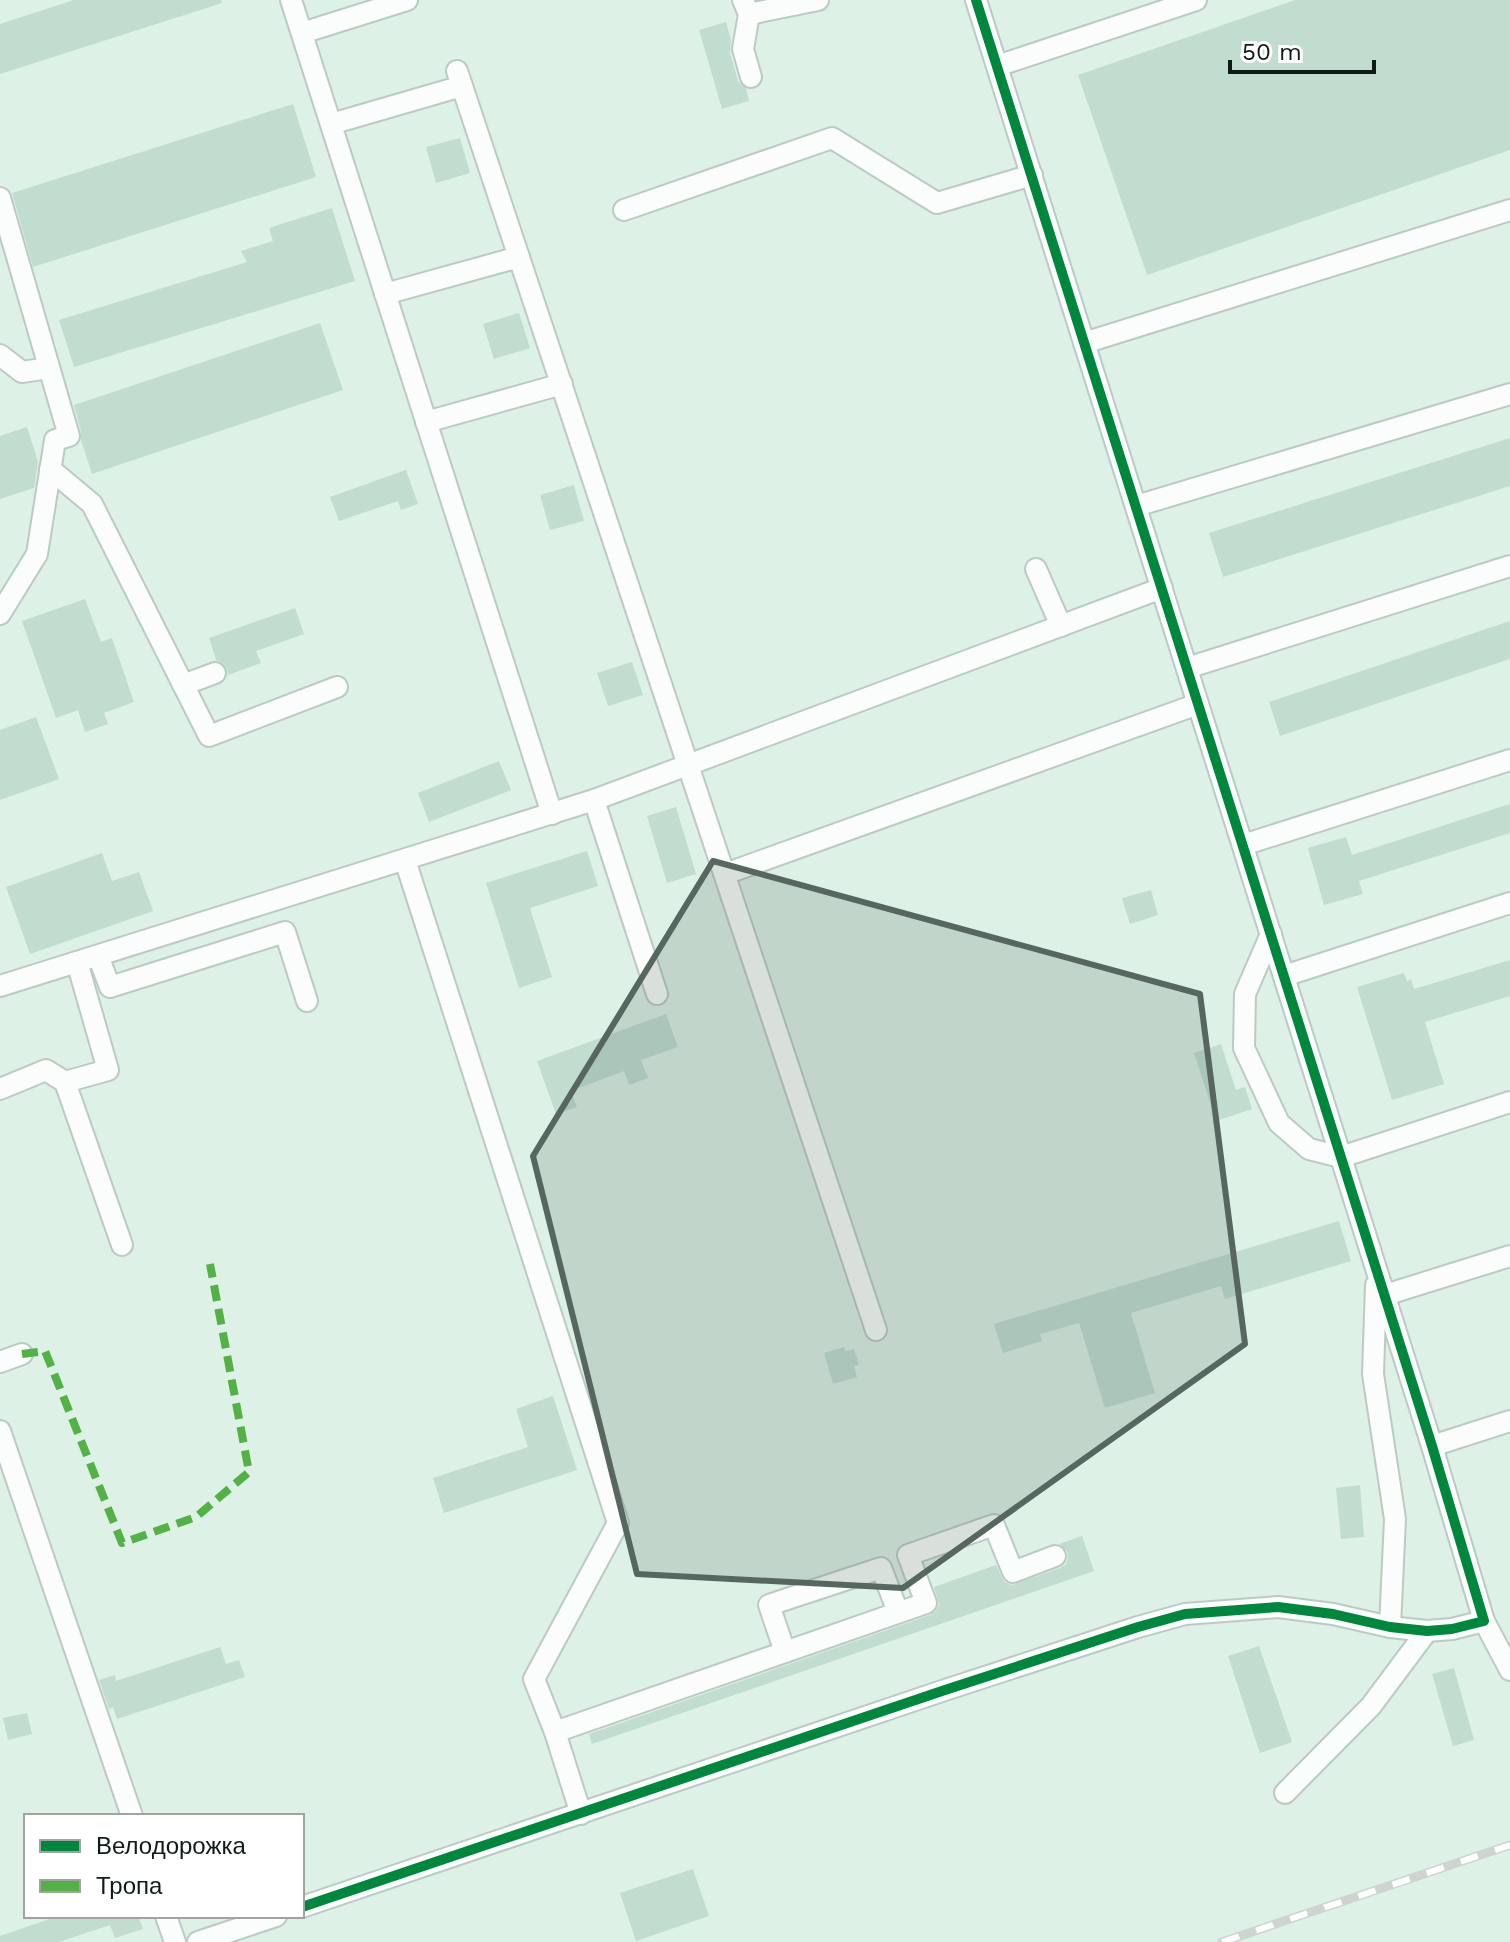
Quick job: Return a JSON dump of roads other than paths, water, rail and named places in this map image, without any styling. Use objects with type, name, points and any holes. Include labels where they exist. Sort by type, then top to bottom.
[{"type":"street","points":[[291,0],[552,814]]},
{"type":"street","points":[[302,33],[407,0]]},
{"type":"street","points":[[751,77],[743,49],[746,7],[818,0]]},
{"type":"street","points":[[976,0],[1377,1269],[1484,1621],[1510,1670]]},
{"type":"street","points":[[997,66],[1196,0]]},
{"type":"street","points":[[331,124],[460,78],[876,1330]]},
{"type":"street","points":[[624,210],[832,138],[937,203],[1032,175]]},
{"type":"street","points":[[0,198],[69,436],[55,440],[37,554],[0,614]]},
{"type":"street","points":[[1084,343],[1510,210]]},
{"type":"street","points":[[385,294],[519,257]]},
{"type":"street","points":[[0,355],[22,372],[49,368]]},
{"type":"street","points":[[426,422],[562,384]]},
{"type":"street","points":[[1136,506],[1510,394]]},
{"type":"street","points":[[50,469],[92,504],[209,736],[337,687]]},
{"type":"street","points":[[1187,668],[1510,566]]},
{"type":"street","points":[[1036,569],[1061,626]]},
{"type":"street","points":[[0,986],[594,800],[1162,588]]},
{"type":"street","points":[[183,685],[215,673]]},
{"type":"street","points":[[725,874],[1198,704]]},
{"type":"street","points":[[1243,845],[1510,760]]},
{"type":"street","points":[[594,800],[657,994]]},
{"type":"street","points":[[405,860],[618,1523],[534,1679],[555,1732],[581,1814]]},
{"type":"street","points":[[1284,976],[1510,903]]},
{"type":"street","points":[[98,956],[110,987],[285,932],[307,1001]]},
{"type":"street","points":[[1271,934],[1245,994],[1244,1048],[1279,1123],[1309,1149],[1341,1157],[1510,1102]]},
{"type":"street","points":[[65,1082],[108,1070],[77,962]]},
{"type":"street","points":[[0,1089],[46,1070],[65,1082],[122,1245]]},
{"type":"street","points":[[1385,1295],[1510,1256]]},
{"type":"street","points":[[1377,1269],[1373,1374],[1395,1519],[1390,1627]]},
{"type":"street","points":[[0,1362],[22,1354]]},
{"type":"street","points":[[1432,1446],[1510,1421]]},
{"type":"street","points":[[0,1431],[131,1814]]},
{"type":"street","points":[[555,1732],[926,1603],[908,1555],[994,1525],[1013,1572],[1055,1556]]},
{"type":"street","points":[[785,1652],[769,1605],[881,1568],[898,1612]]},
{"type":"street","points":[[304,1906],[581,1814],[810,1727],[944,1683],[1185,1614],[1278,1607],[1427,1631],[1484,1621]]},
{"type":"street","points":[[1285,1793],[1371,1706],[1427,1631]]},
{"type":"street","points":[[167,1918],[175,1942]]},
{"type":"street","points":[[198,1942],[270,1918]]},
{"type":"railway","points":[[1222,1942],[1510,1845]]}]
